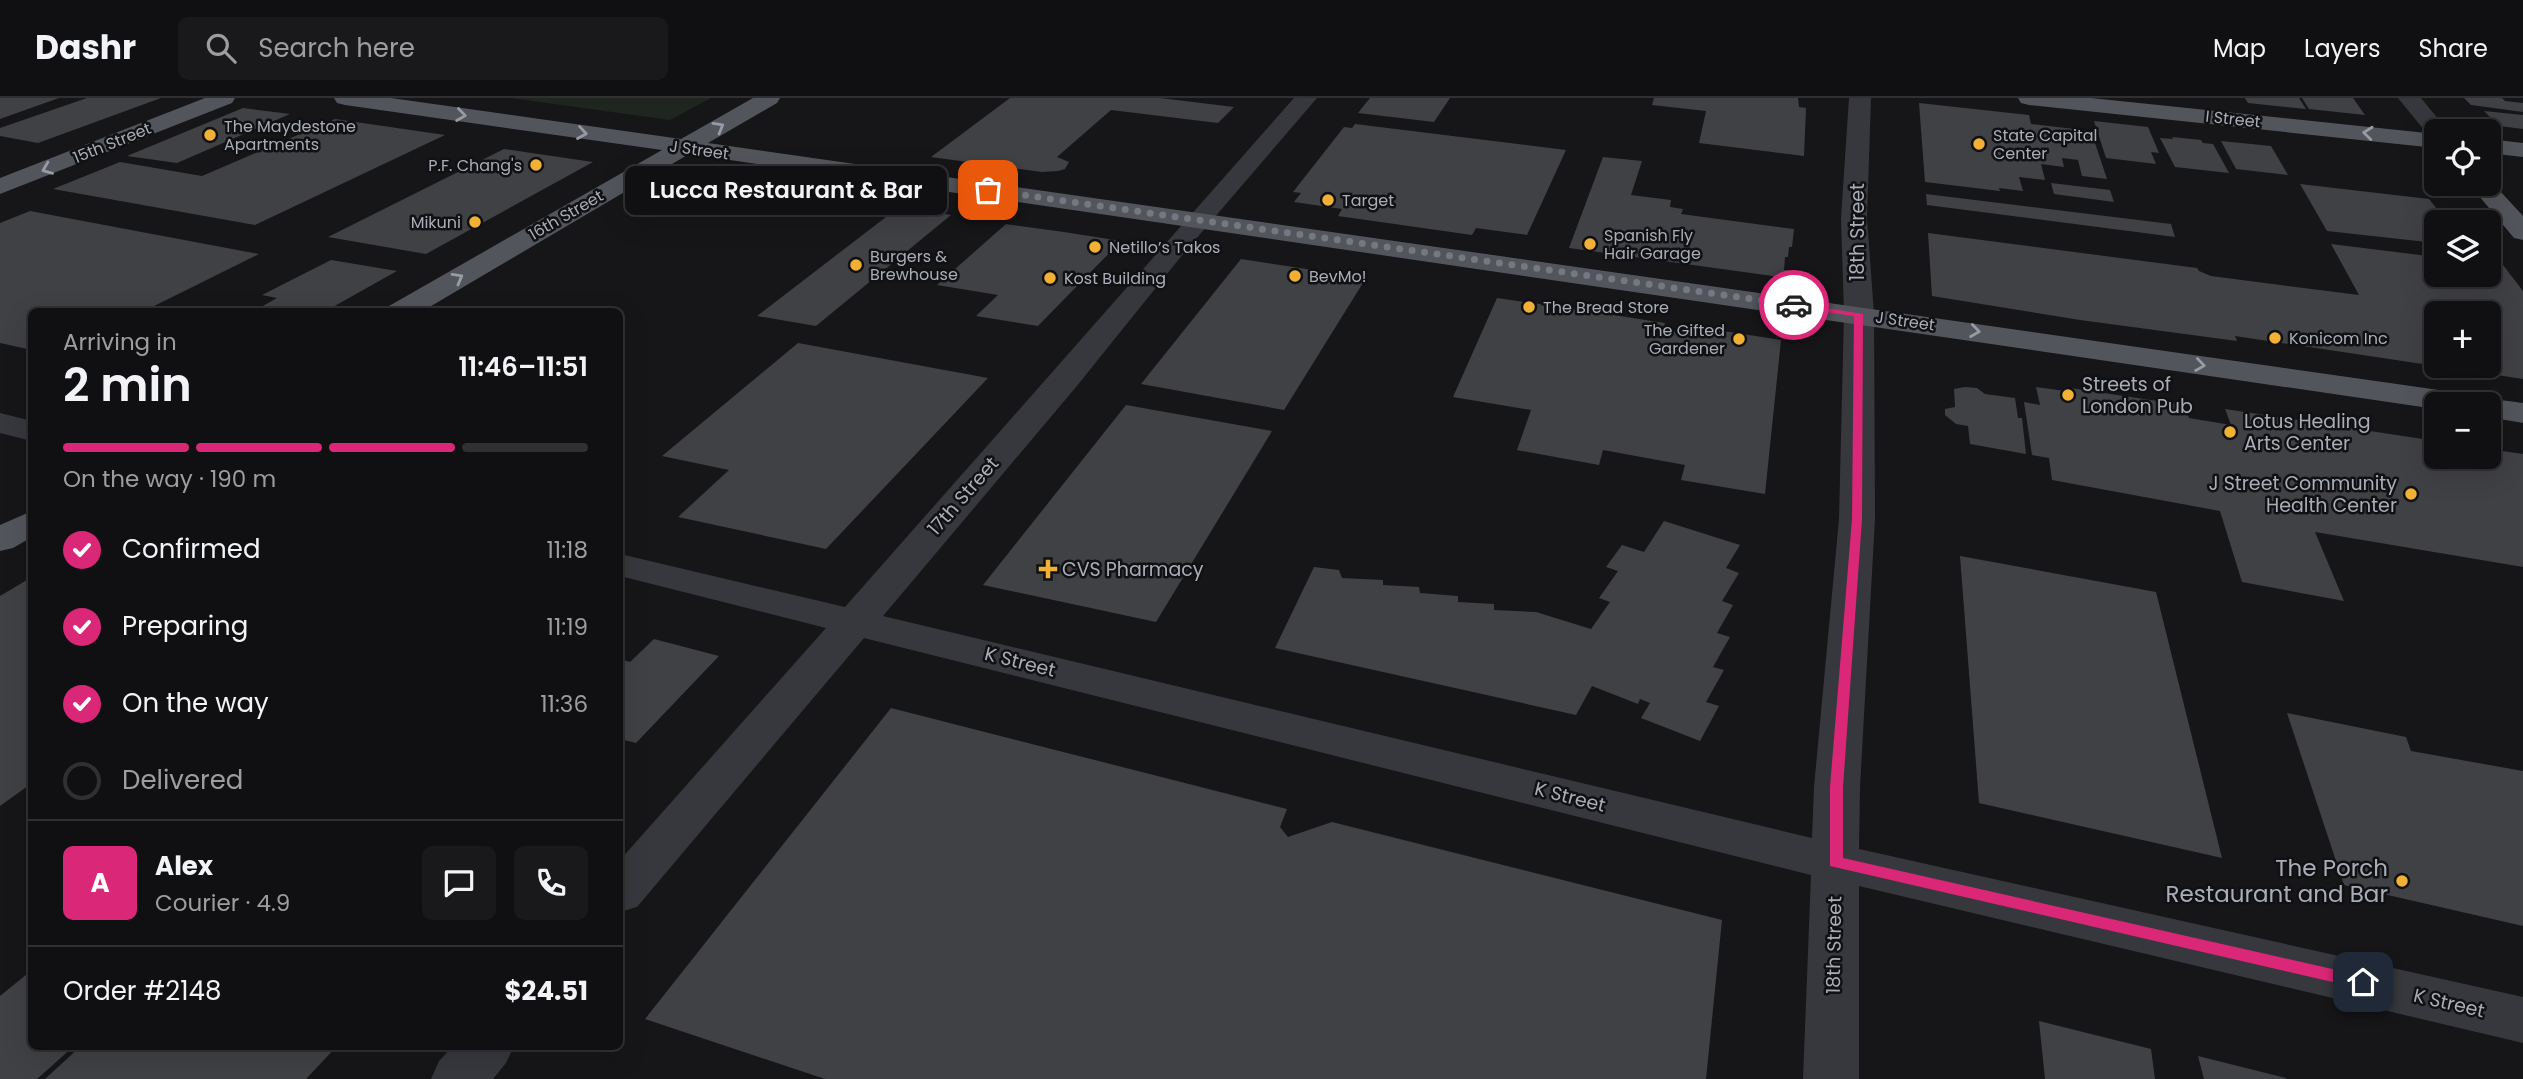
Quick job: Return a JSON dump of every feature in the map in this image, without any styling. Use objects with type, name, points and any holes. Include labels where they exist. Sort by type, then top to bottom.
[{"type":"main road","name":"15th Street","points":[[0,187],[224,98]]},
{"type":"main road","name":"J Street","points":[[345,98],[2424,398]]},
{"type":"main road","name":"16th Street","points":[[406,308],[769,98]]},
{"type":"main road","name":"I Street","points":[[2029,98],[2424,140]]},
{"type":"main road","points":[[2501,147],[2523,150]]},
{"type":"main road","points":[[2492,196],[2523,232]]},
{"type":"main road","points":[[2501,409],[2523,413]]},
{"type":"main road","points":[[0,540],[28,524]]},
{"type":"street","name":"17th Street","points":[[623,889],[1306,98]]},
{"type":"street","name":"18th Street","points":[[1830,1079],[1837,787],[1857,519],[1858,314],[1854,218],[1860,98]]},
{"type":"street","points":[[2409,98],[2427,119]]},
{"type":"street","points":[[0,424],[28,431]]},
{"type":"street","name":"K Street","points":[[623,566],[1835,862],[2523,1020]]},
{"type":"street","points":[[458,1079],[483,1050]]},
{"type":"shaded area","points":[[511,98],[711,98],[670,120]]},
{"type":"building","points":[[0,98],[59,98],[0,119]]},
{"type":"building","points":[[87,98],[161,98],[38,143],[0,136],[0,128]]},
{"type":"building","points":[[1010,98],[1160,98],[1234,107],[1218,123],[1111,110],[1057,157],[1069,162],[1065,169],[1058,171],[1042,172],[931,157]]},
{"type":"building","points":[[1370,98],[1450,98],[1434,122],[1358,113]]},
{"type":"building","points":[[1654,98],[1798,98],[1799,107],[1806,108],[1804,156],[1699,143],[1706,111],[1652,105]]},
{"type":"building","points":[[2245,98],[2299,98],[2306,109],[2248,103]]},
{"type":"building","points":[[2302,98],[2353,98],[2365,115],[2309,109]]},
{"type":"building","points":[[2464,98],[2502,98],[2505,101],[2523,103],[2523,112],[2471,105]]},
{"type":"building","name":"State Capital Center","points":[[1919,103],[2029,115],[2031,124],[2091,131],[2107,179],[2082,176],[2078,160],[2062,158],[2064,167],[2041,164],[2045,180],[2019,177],[2023,191],[1999,188],[2000,191],[1925,182]]},
{"type":"building","name":"The Maydestone Apartments","points":[[243,108],[290,114],[177,163],[127,156]]},
{"type":"building","points":[[2484,111],[2523,115],[2523,129],[2501,126],[2501,119],[2492,119]]},
{"type":"building","points":[[335,119],[445,135],[255,225],[53,189],[120,162],[202,176]]},
{"type":"building","points":[[2094,121],[2148,127],[2159,153],[2151,152],[2156,164],[2106,158]]},
{"type":"building","points":[[1355,124],[1566,150],[1527,235],[1476,228],[1472,235],[1338,216],[1342,209],[1294,202],[1301,193],[1293,192],[1344,127],[1352,128]]},
{"type":"building","points":[[2172,137],[2213,144],[2229,173],[2175,167],[2160,138],[2173,139]]},
{"type":"building","points":[[2221,141],[2271,146],[2288,175],[2236,169]]},
{"type":"building","points":[[504,149],[593,162],[426,254],[328,237]]},
{"type":"building","points":[[1603,157],[1642,161],[1631,195],[1671,200],[1670,207],[1683,209],[1681,214],[1794,229],[1792,247],[1789,247],[1788,257],[1785,257],[1784,270],[1789,270],[1788,278],[1569,248]]},
{"type":"building","points":[[2051,183],[2110,190],[2114,202],[2054,194]]},
{"type":"building","points":[[2300,184],[2429,199],[2438,210],[2424,210],[2424,242],[2327,231]]},
{"type":"building","points":[[1926,194],[2171,224],[2175,237],[1927,205]]},
{"type":"building","name":"Burgers & Brewhouse","points":[[899,207],[951,215],[816,326],[757,316]]},
{"type":"building","points":[[30,211],[259,254],[150,308],[28,308],[28,349],[0,343],[0,223]]},
{"type":"building","points":[[1006,224],[1121,241],[1038,326],[976,316],[998,295],[937,285]]},
{"type":"building","points":[[1928,233],[2197,268],[2211,276],[2359,295],[2331,244],[2424,256],[2424,287],[2501,287],[2503,265],[2523,291],[2523,379],[2501,376],[2501,301],[2424,301],[2424,364],[2235,336],[2237,341],[2080,320],[1932,296]]},
{"type":"building","points":[[1241,259],[1366,278],[1284,410],[1141,384]]},
{"type":"building","points":[[331,260],[397,271],[331,308],[259,308],[277,298],[262,295]]},
{"type":"building","points":[[1497,298],[1546,305],[1544,311],[1566,314],[1568,308],[1665,323],[1663,330],[1709,337],[1710,329],[1781,340],[1765,494],[1681,480],[1685,465],[1603,450],[1599,465],[1517,450],[1531,410],[1453,397]]},
{"type":"building","points":[[798,343],[988,378],[826,549],[678,517],[729,470],[662,456]]},
{"type":"building","points":[[2036,387],[2065,391],[2064,387],[2184,405],[2189,418],[2231,425],[2225,409],[2424,439],[2424,469],[2501,469],[2501,451],[2523,454],[2523,567],[2315,532],[2344,601],[2242,582],[2220,511],[2052,480],[2049,458],[2032,455],[2024,402],[2040,405]]},
{"type":"building","points":[[1977,388],[1985,394],[2015,398],[2018,418],[2022,418],[2026,454],[1970,444],[1968,426],[1956,424],[1945,415],[1945,409],[1955,407],[1954,389]]},
{"type":"building","points":[[1126,405],[1272,431],[1156,622],[983,585]]},
{"type":"building","points":[[1664,521],[1740,545],[1726,568],[1739,573],[1722,601],[1733,605],[1717,633],[1730,637],[1713,667],[1724,670],[1706,702],[1719,706],[1700,741],[1641,718],[1650,703],[1640,699],[1638,704],[1592,686],[1576,715],[1275,648],[1314,567],[1339,570],[1342,578],[1383,580],[1383,585],[1419,587],[1420,593],[1458,596],[1458,602],[1494,604],[1494,610],[1536,612],[1591,629],[1610,602],[1599,598],[1618,571],[1606,567],[1622,545],[1644,552]]},
{"type":"building","points":[[1960,556],[2156,592],[2222,858],[1979,803]]},
{"type":"building","points":[[28,579],[28,786],[0,806],[0,596]]},
{"type":"building","points":[[654,639],[719,656],[636,743],[623,740],[623,660],[630,662]]},
{"type":"building","points":[[891,708],[1287,809],[1280,827],[1288,837],[1332,822],[1722,920],[1706,1079],[825,1079],[645,1019]]},
{"type":"building","points":[[2287,713],[2406,737],[2411,751],[2523,771],[2523,926],[2344,885]]},
{"type":"building","points":[[28,973],[28,1050],[70,1050],[37,1079],[0,1079],[0,996]]},
{"type":"building","points":[[2039,1021],[2151,1049],[2155,1079],[2045,1079]]},
{"type":"building","points":[[77,1050],[333,1050],[306,1079],[45,1079]]},
{"type":"building","points":[[2198,1056],[2286,1078],[2286,1079],[2204,1079]]},
{"type":"way so far","points":[[988,190],[1794,305]]},
{"type":"place","name":"The Maydestone Apartments","points":[[210,135]]},
{"type":"place","name":"State Capital Center","points":[[1979,144]]},
{"type":"place","name":"P.F. Chang's","points":[[536,165]]},
{"type":"place","name":"Lucca Restaurant & Bar","points":[[988,190]]},
{"type":"place","name":"Target","points":[[1328,200]]},
{"type":"place","name":"Mikuni","points":[[475,222]]},
{"type":"place","name":"Spanish Fly Hair Garage","points":[[1590,244]]},
{"type":"place","name":"Netillo’s Takos","points":[[1095,247]]},
{"type":"place","name":"Burgers & Brewhouse","points":[[856,265]]},
{"type":"place","name":"BevMo!","points":[[1295,276]]},
{"type":"place","name":"Kost Building","points":[[1050,278]]},
{"type":"place","name":"The Bread Store","points":[[1529,307]]},
{"type":"place","name":"Konicom Inc","points":[[2275,338]]},
{"type":"place","name":"The Gifted Gardener","points":[[1739,339]]},
{"type":"place","name":"Streets of London Pub","points":[[2068,395]]},
{"type":"place","name":"Lotus Healing Arts Center","points":[[2230,432]]},
{"type":"place","name":"J Street Community Health Center","points":[[2411,494]]},
{"type":"place","name":"CVS Pharmacy","points":[[1048,569]]},
{"type":"place","name":"The Porch Restaurant and Bar","points":[[2402,881]]},
{"type":"route","points":[[1794,305],[1858,314],[1857,519],[1837,787],[1835,862],[2363,982]]}]
